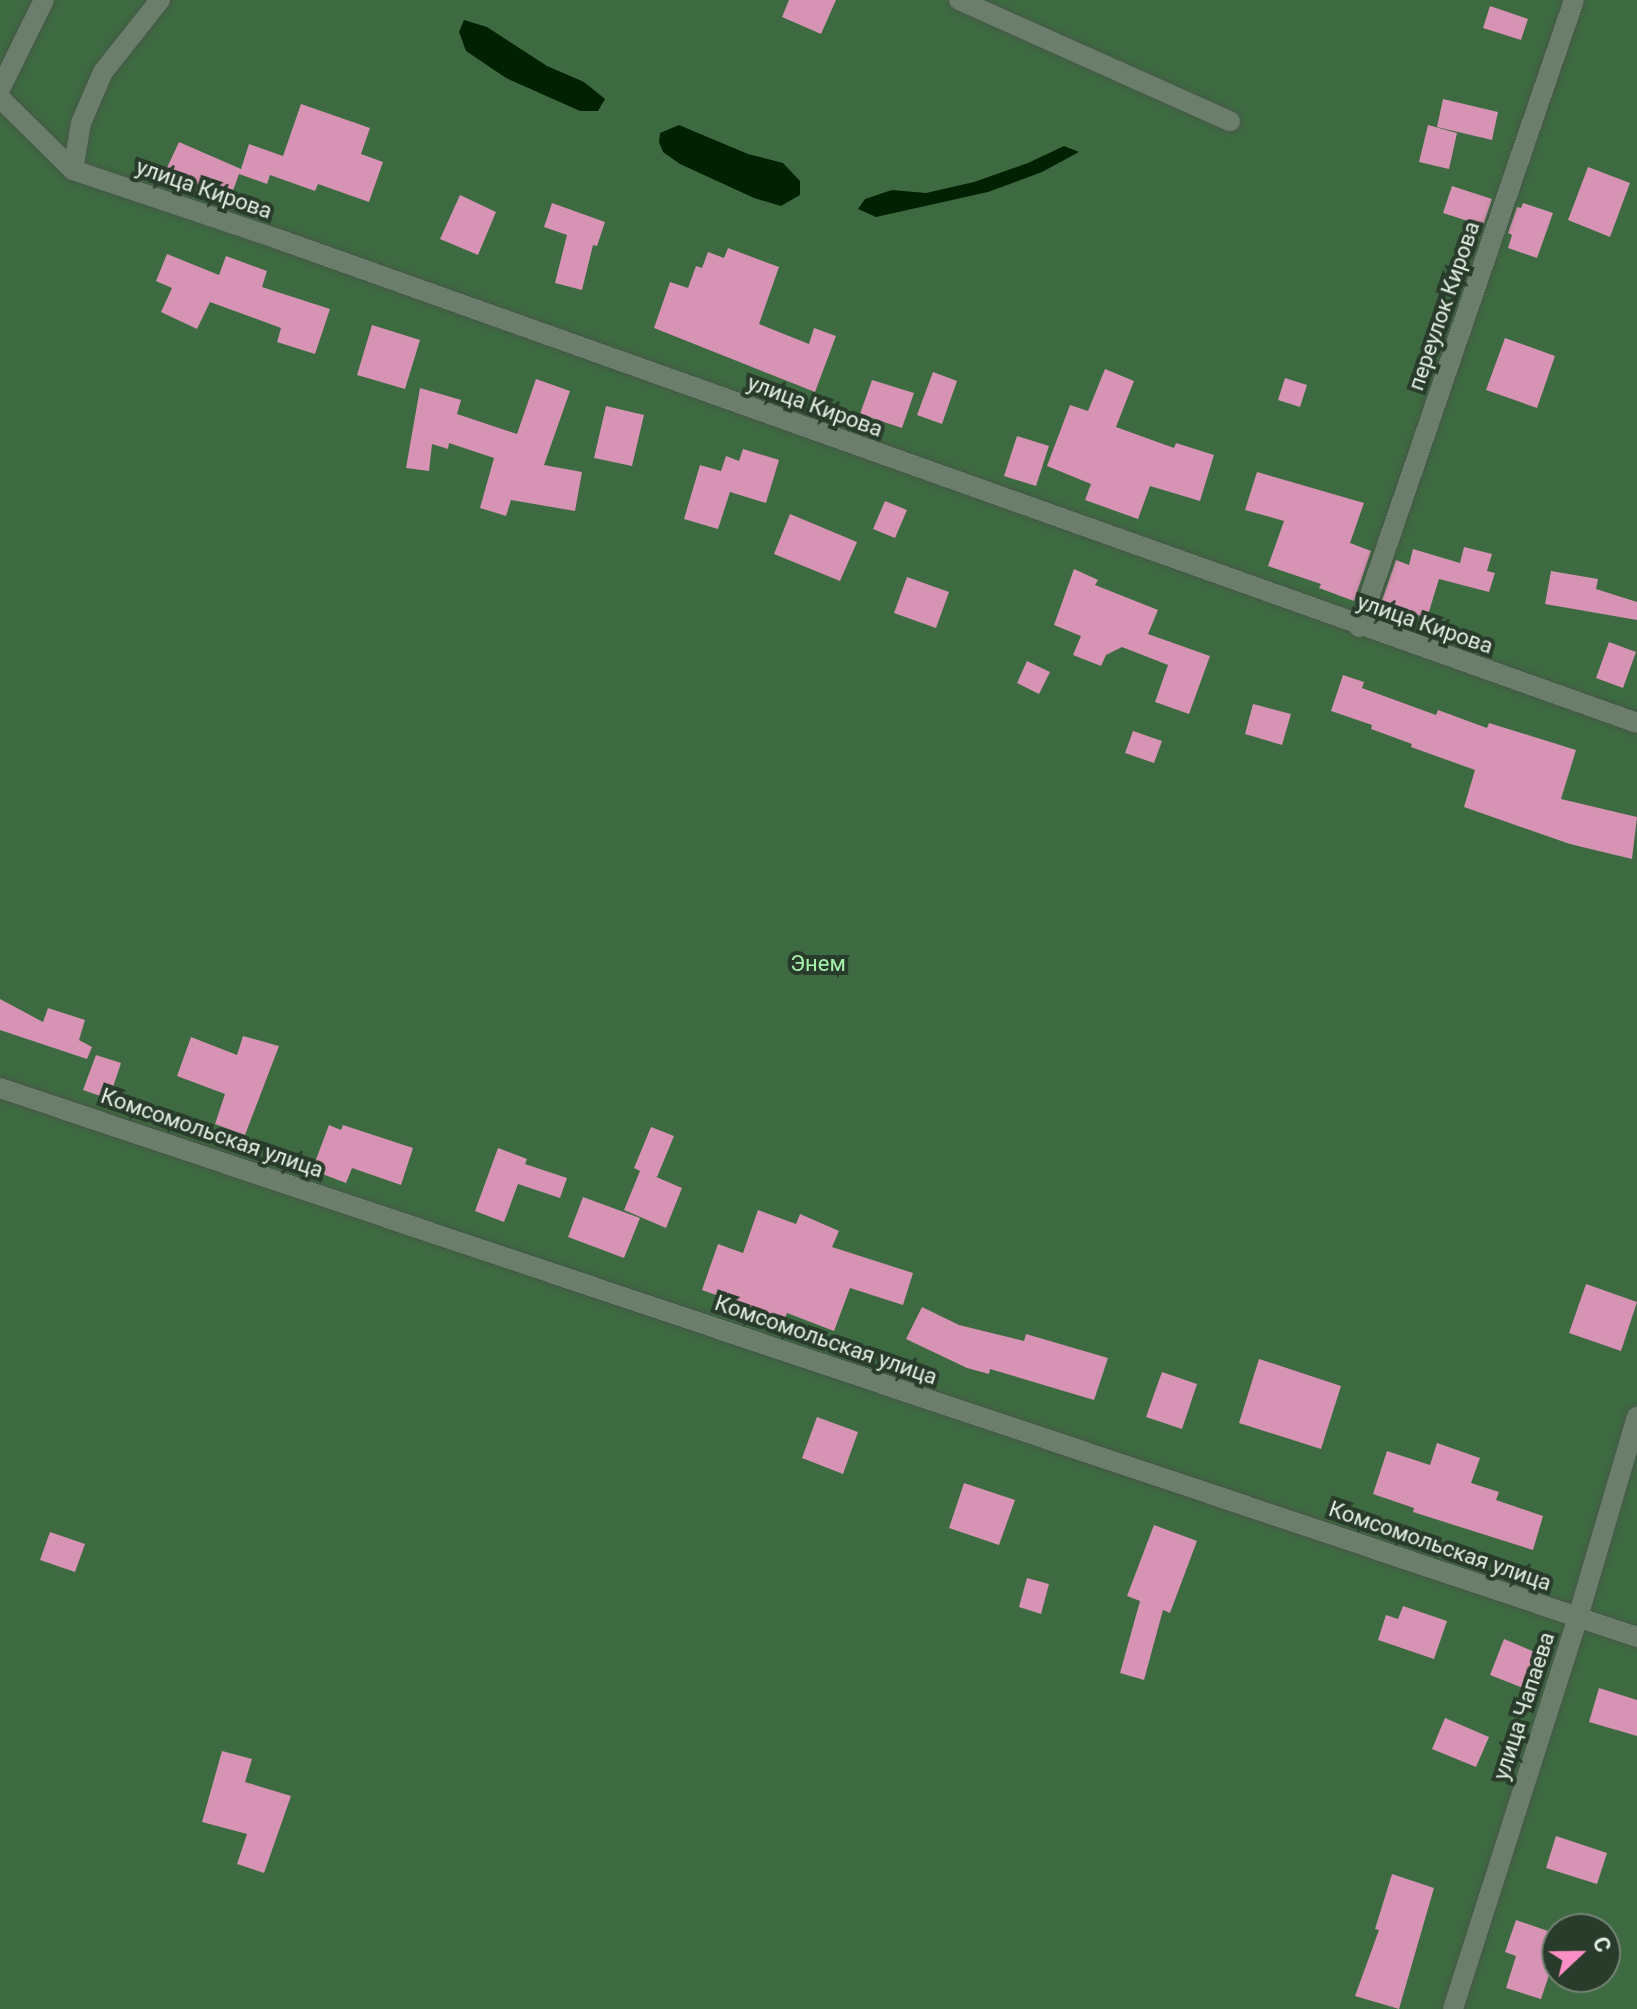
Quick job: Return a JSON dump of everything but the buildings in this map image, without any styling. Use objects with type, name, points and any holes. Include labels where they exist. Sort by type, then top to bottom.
[{"type":"street","points":[[0,89],[44,0]]},
{"type":"street","points":[[73,170],[81,123],[103,72],[160,0]]},
{"type":"street","points":[[959,0],[1230,121]]},
{"type":"street","name":"переулок Кирова","points":[[1359,627],[1574,0]]},
{"type":"street","name":"улица Кирова","points":[[0,98],[73,170],[278,239],[1359,627],[1637,723]]},
{"type":"street","name":"Комсомольская улица","points":[[0,1088],[1637,1637]]},
{"type":"street","name":"улица Чапаева","points":[[1453,2009],[1578,1617],[1637,1417]]},
{"type":"green space","name":"Энем","points":[[0,0],[1637,0],[1637,2009],[0,2009]]},
{"type":"shaded area","points":[[464,20],[487,27],[547,66],[584,82],[605,99],[598,111],[580,111],[506,78],[466,51],[459,32]]},
{"type":"shaded area","points":[[679,125],[748,154],[783,163],[800,181],[800,195],[781,206],[754,198],[680,164],[663,152],[659,142],[660,133]]},
{"type":"shaded area","points":[[1064,146],[1079,152],[1042,172],[988,192],[876,217],[858,209],[865,199],[892,190],[926,193],[974,182],[1028,163]]}]
